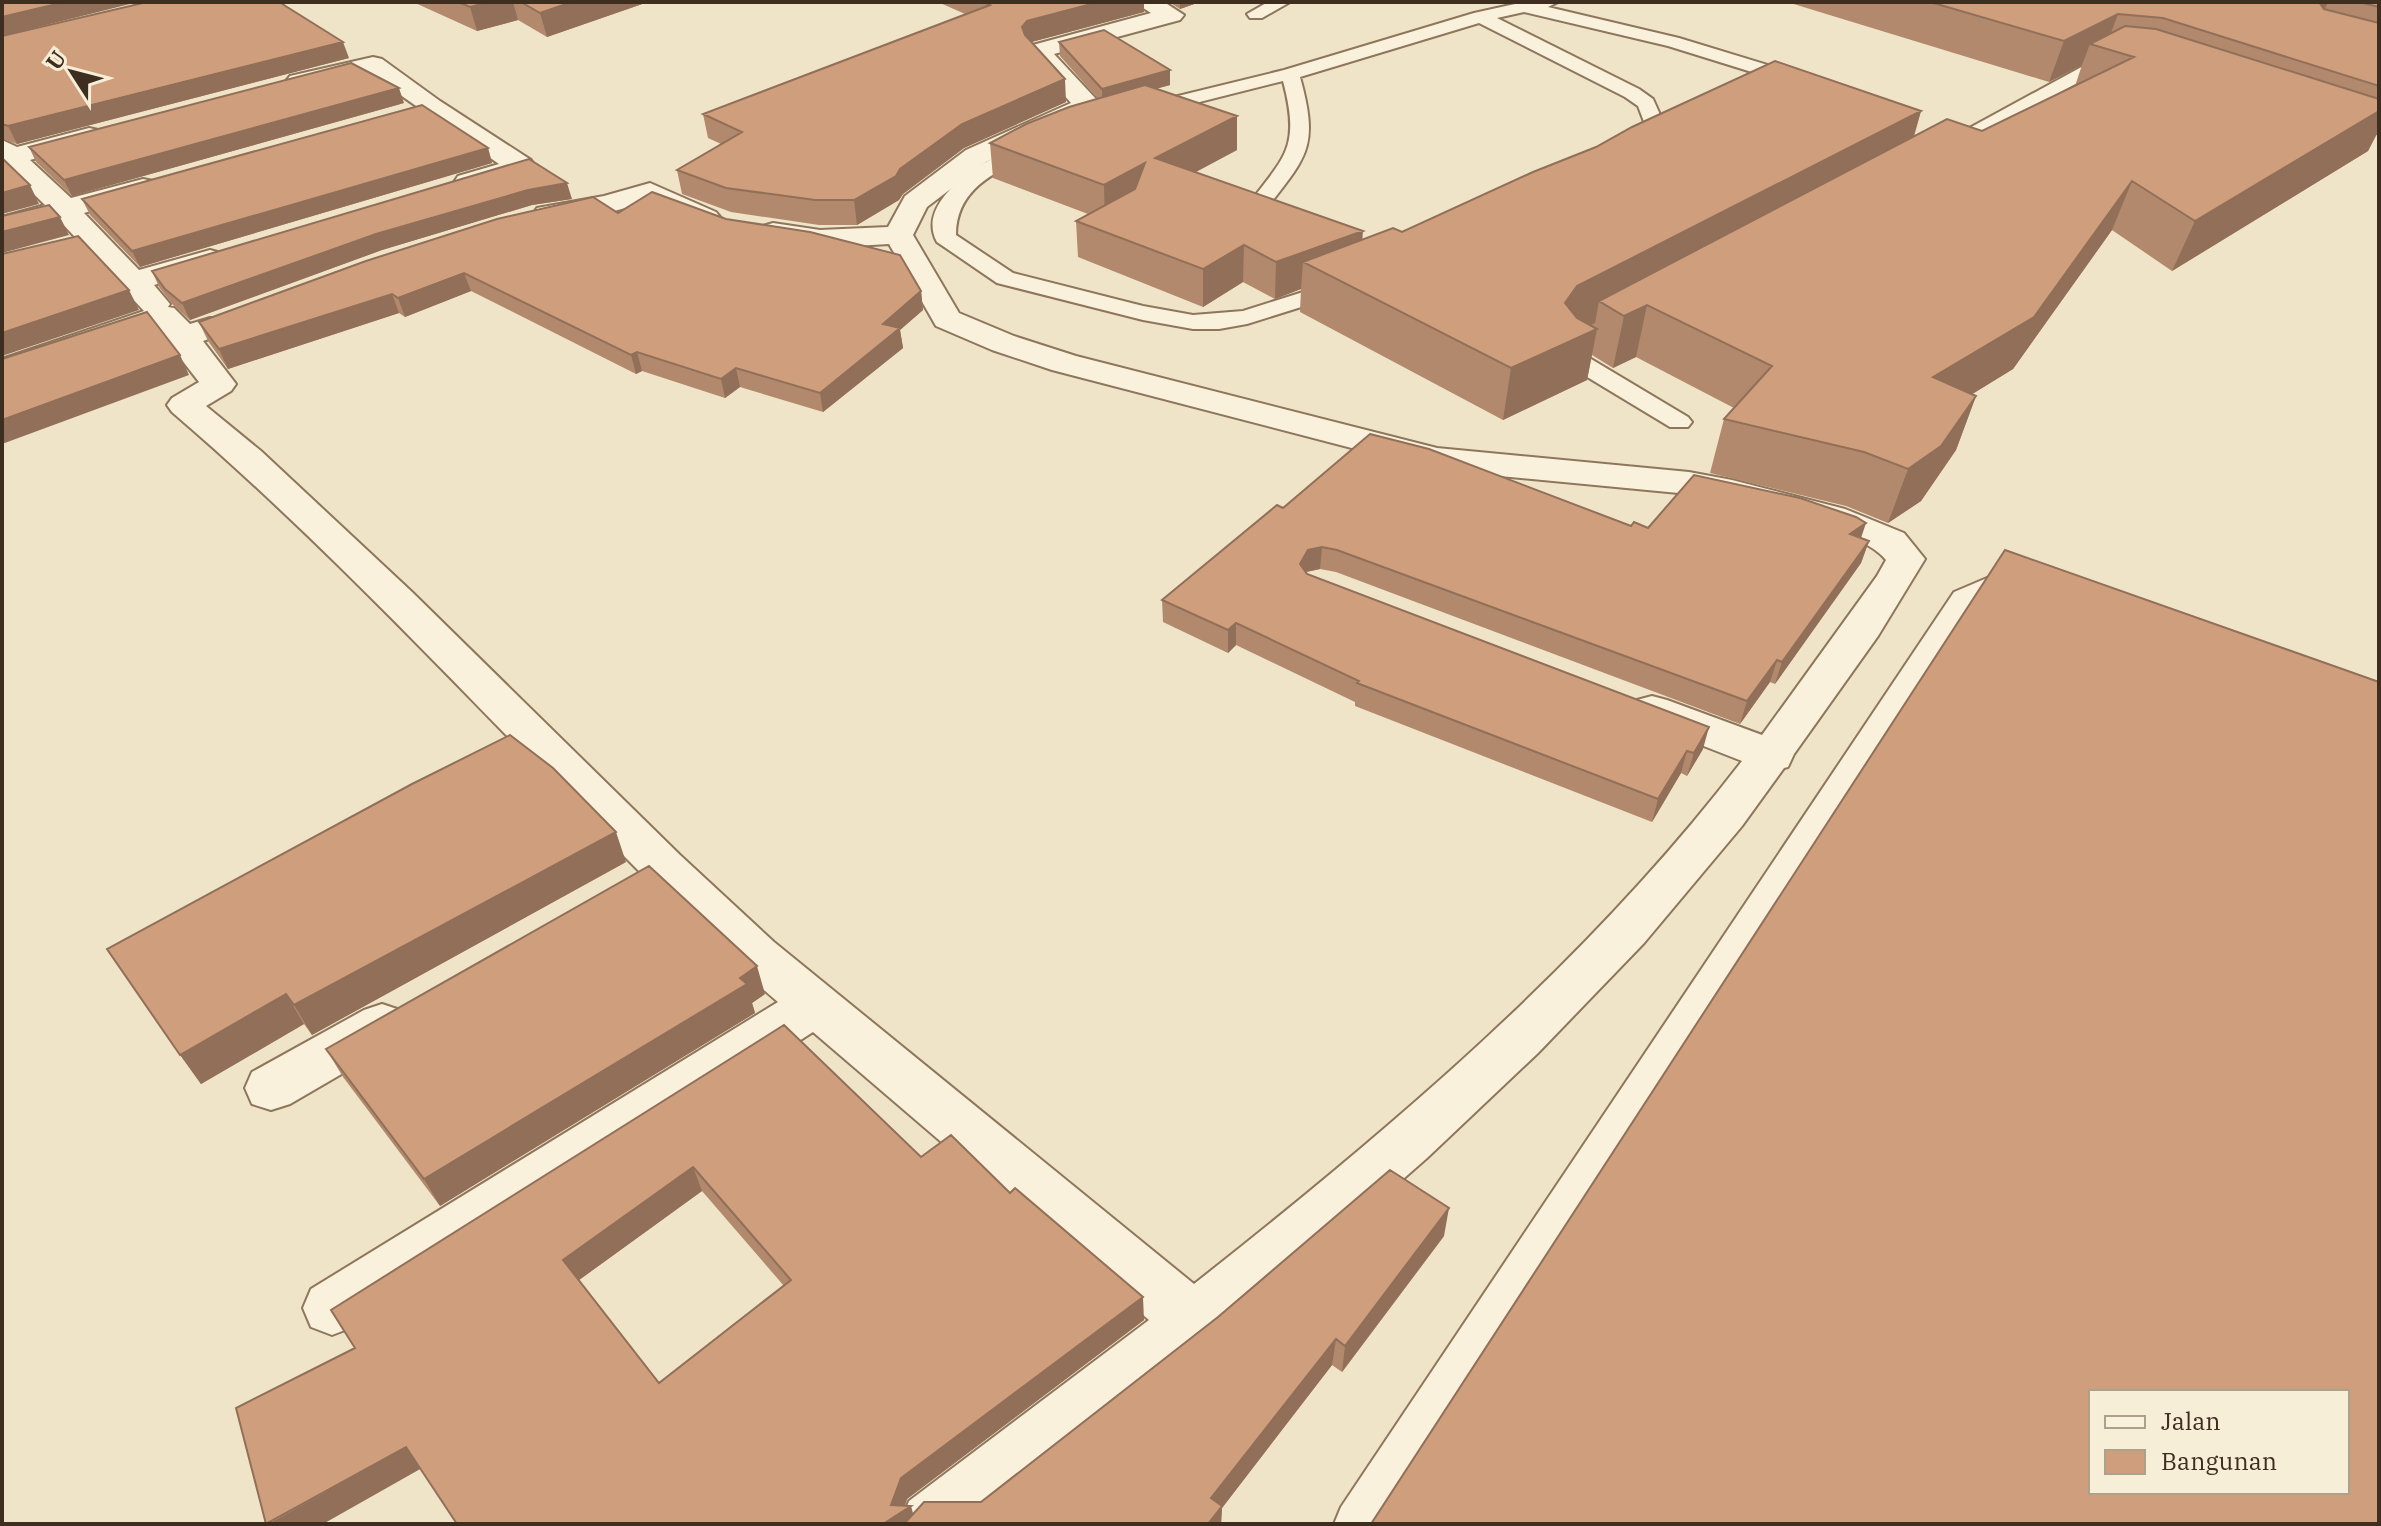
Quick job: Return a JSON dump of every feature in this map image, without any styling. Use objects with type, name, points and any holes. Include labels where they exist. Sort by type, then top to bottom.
[{"type":"street","points":[[898,235],[915,202],[976,156],[1087,105],[1038,51],[1172,15],[1146,2]]},
{"type":"street","points":[[277,87],[373,64],[431,107],[521,166],[447,188]]},
{"type":"street","points":[[400,115],[431,107]]},
{"type":"street","points":[[6,152],[114,130]]},
{"type":"street","points":[[6,152],[65,209],[83,243],[136,281],[219,384],[184,405],[248,459],[398,601],[643,878],[757,956],[1195,1322]]},
{"type":"street","points":[[2,226],[172,179]]},
{"type":"street","points":[[517,223],[543,214],[607,204],[650,192],[692,214],[742,227],[820,239],[898,235]]},
{"type":"street","points":[[898,235],[947,319],[1003,343],[1064,363],[1436,459],[1689,483],[1832,517],[1891,541],[1906,559],[1773,756],[1710,835],[1575,987],[1363,1183],[1195,1322],[932,1524]]},
{"type":"street","points":[[136,281],[240,250]]},
{"type":"street","points":[[2,370],[174,325],[232,321]]},
{"type":"street","points":[[1613,695],[1773,756]]},
{"type":"street","points":[[271,1088],[419,1004]]},
{"type":"street","points":[[332,1308],[815,1005]]},
{"type":"lane","points":[[1256,14],[1282,2]]},
{"type":"lane","points":[[1121,116],[1290,74],[1480,17],[1550,2]]},
{"type":"lane","points":[[1524,7],[1673,42],[1818,86]]},
{"type":"lane","points":[[1480,17],[1579,64],[1646,103],[1656,128],[1619,164]]},
{"type":"lane","points":[[1924,158],[2104,62],[2141,66]]},
{"type":"lane","points":[[1254,212],[1298,152],[1301,114],[1290,74]]},
{"type":"lane","points":[[1091,125],[1000,162],[974,178],[947,208],[945,237],[1005,278],[1143,313],[1193,322],[1247,317],[1359,280]]},
{"type":"lane","points":[[1606,329],[1578,344],[1571,352],[1577,361],[1679,422]]},
{"type":"lane","points":[[1358,1524],[1964,598],[2004,582],[2022,582],[2051,592]]},
{"type":"building","points":[[2,2],[65,2],[2,17]]},
{"type":"building","points":[[147,2],[279,2],[343,42],[8,126],[2,124],[2,36]]},
{"type":"building","points":[[458,2],[489,2],[470,7]]},
{"type":"building","points":[[521,2],[572,2],[540,13]]},
{"type":"building","points":[[984,2],[1099,2],[1027,21],[1022,27],[1025,35],[1065,79],[962,124],[900,169],[896,176],[854,200],[815,200],[726,188],[677,170],[742,132],[703,114],[990,5]]},
{"type":"building","points":[[1930,2],[2319,2],[2324,9],[2379,23],[2379,86],[2163,18],[2118,14],[2064,41]]},
{"type":"building","points":[[2359,2],[2379,2],[2379,7]]},
{"type":"building","points":[[2125,26],[2156,29],[2379,99],[2379,111],[2195,221],[2132,181],[2034,317],[1933,377],[1976,396],[1941,446],[1908,469],[1864,452],[1724,419],[1772,366],[1647,305],[1624,316],[1599,301],[1947,119],[1982,131],[2134,57],[2090,44]]},
{"type":"building","points":[[1104,30],[1170,70],[1102,89],[1059,42]]},
{"type":"building","points":[[1775,61],[1921,111],[1577,286],[1565,303],[1577,318],[1597,329],[1511,368],[1303,262],[1393,228],[1402,232],[1596,147],[1632,127]]},
{"type":"building","points":[[351,63],[399,88],[64,180],[29,147]]},
{"type":"building","points":[[1145,85],[1237,116],[1155,158],[1363,231],[1276,262],[1244,245],[1203,269],[1076,221],[1135,189],[1145,163],[1104,185],[990,143],[1069,107]]},
{"type":"building","points":[[422,105],[488,148],[132,251],[82,199]]},
{"type":"building","points":[[2,158],[30,185],[2,193]]},
{"type":"building","points":[[529,159],[567,183],[528,190],[376,234],[182,303],[165,289],[152,271]]},
{"type":"building","points":[[652,192],[726,219],[810,232],[900,255],[921,291],[883,324],[900,328],[820,393],[736,368],[721,379],[637,352],[631,355],[464,273],[398,298],[392,294],[219,349],[199,322],[366,261],[497,219],[593,197],[618,213]]},
{"type":"building","points":[[49,205],[60,217],[2,232],[2,216]]},
{"type":"building","points":[[78,236],[129,290],[2,333],[2,254]]},
{"type":"building","points":[[147,312],[180,355],[2,420],[2,359]]},
{"type":"building","points":[[1370,434],[1429,449],[1631,526],[1634,522],[1648,528],[1694,475],[1800,498],[1856,517],[1866,523],[1850,534],[1869,541],[1782,662],[1777,660],[1747,701],[1337,550],[1322,547],[1308,550],[1300,564],[1307,574],[1709,727],[1694,753],[1687,751],[1658,799],[1357,683],[1359,681],[1236,623],[1228,630],[1162,600],[1277,505],[1283,508]]},
{"type":"building","points":[[2005,550],[2379,682],[2379,1524],[1371,1524]]},
{"type":"building","points":[[510,735],[553,768],[616,832],[294,1005],[286,994],[180,1055],[107,949],[412,784]]},
{"type":"building","points":[[649,866],[757,966],[740,978],[747,984],[424,1179],[326,1049]]},
{"type":"building","points":[[784,1025],[921,1157],[951,1135],[1010,1193],[1015,1188],[1143,1297],[901,1478],[891,1505],[911,1506],[883,1524],[457,1524],[406,1447],[266,1524],[236,1408],[355,1348],[331,1310]],"holes":[[[693,1167],[791,1280],[659,1383],[563,1260]]]},
{"type":"building","points":[[1390,1170],[1449,1208],[1345,1346],[1336,1339],[1211,1498],[1222,1506],[1208,1524],[904,1524],[924,1502],[981,1502],[1218,1317]]}]
